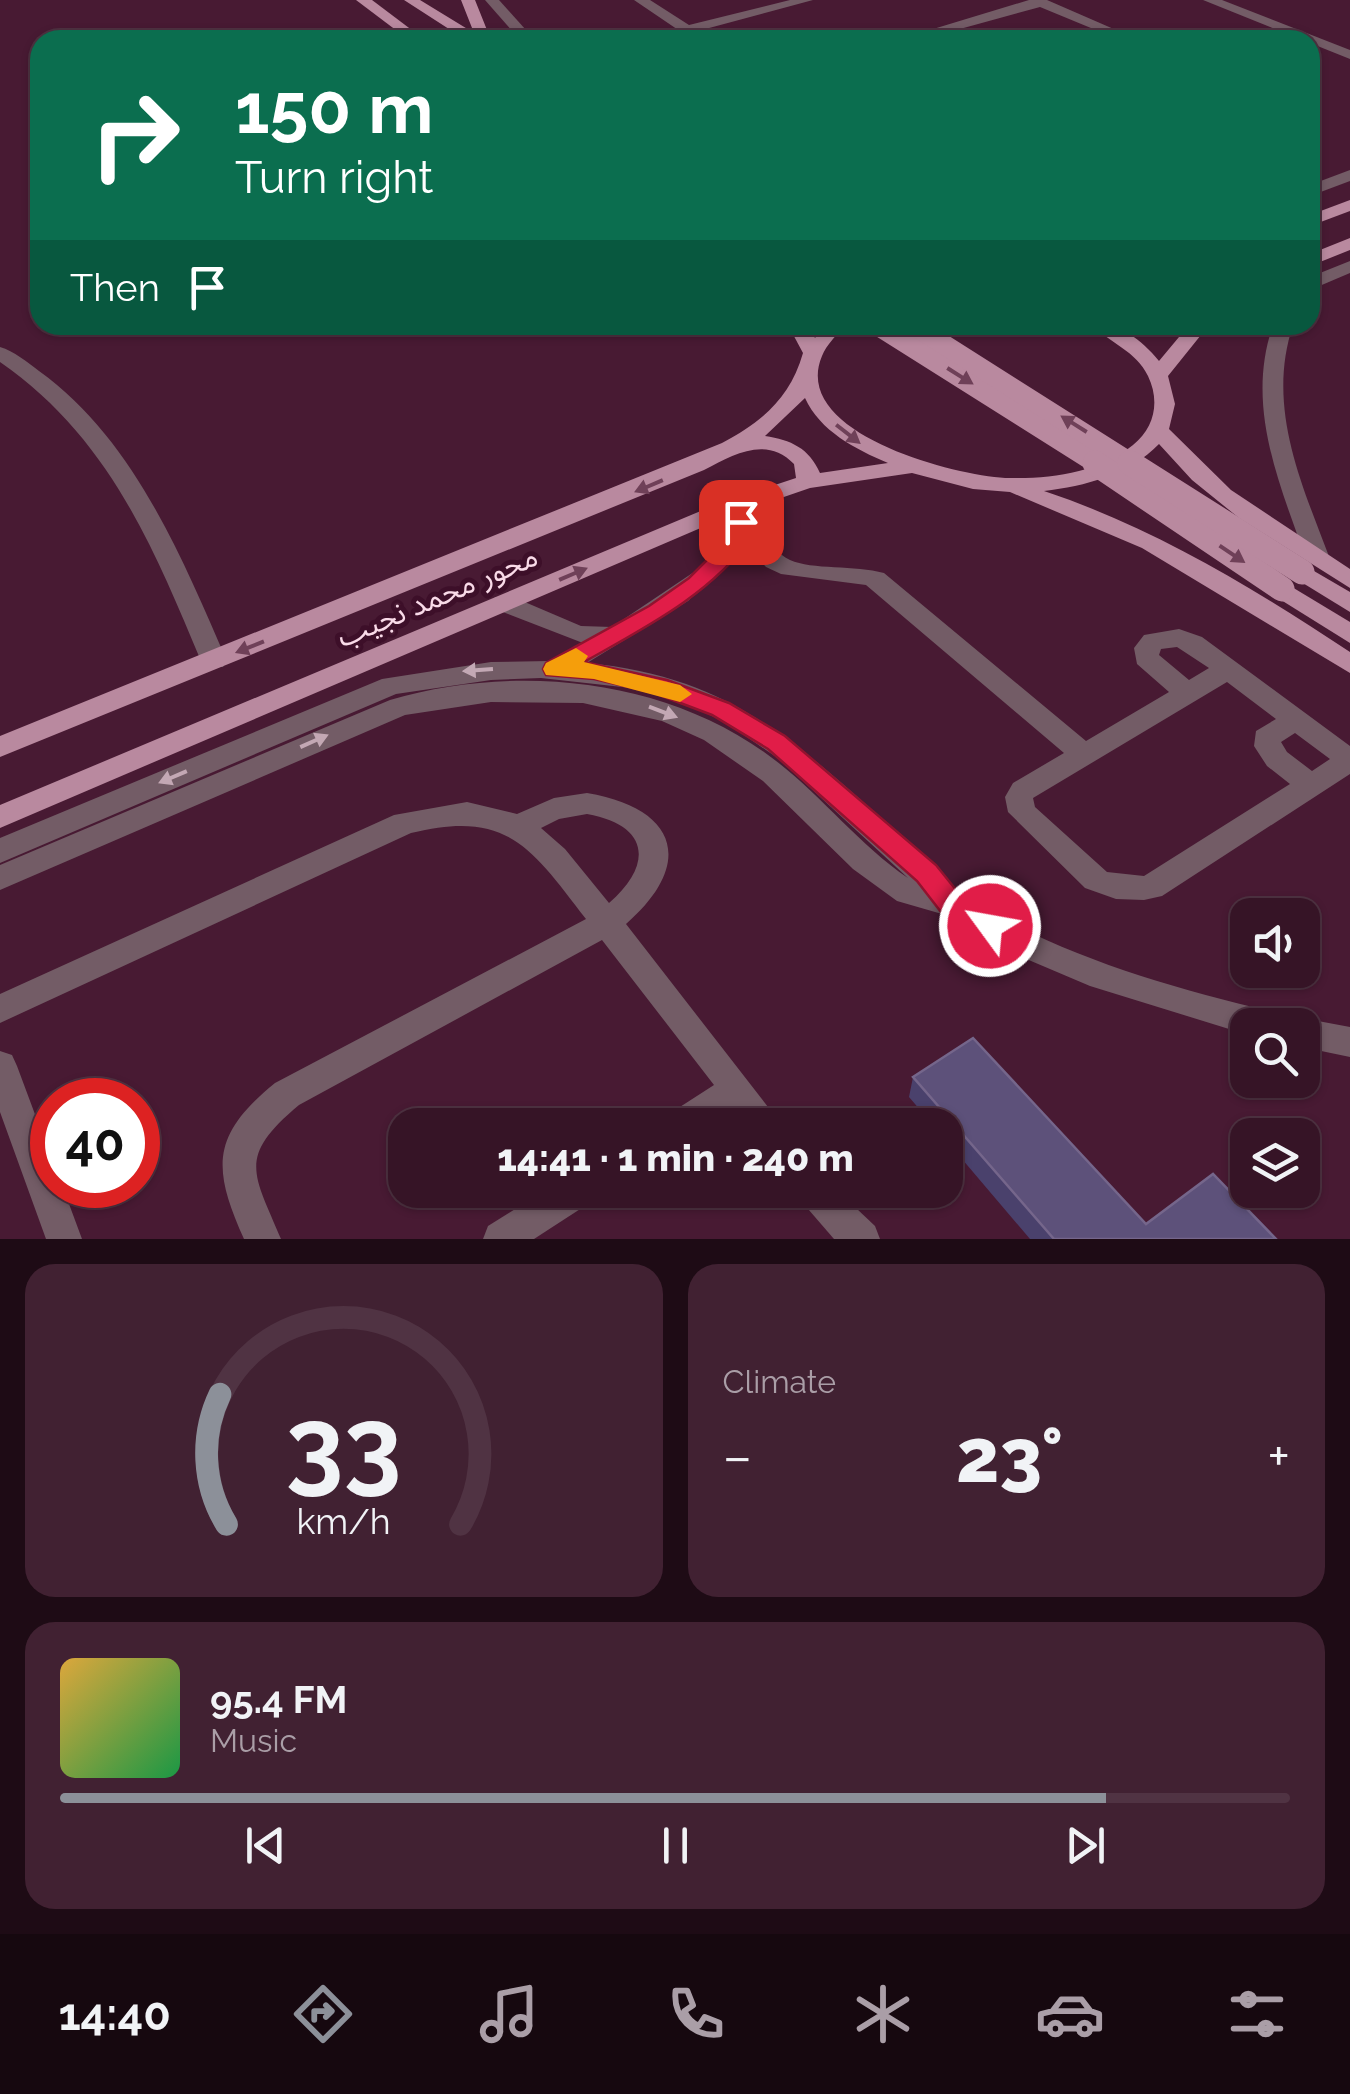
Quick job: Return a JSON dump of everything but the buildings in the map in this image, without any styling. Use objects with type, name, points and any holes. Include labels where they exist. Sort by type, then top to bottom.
[{"type":"main road","points":[[363,0],[404,30]]},
{"type":"main road","points":[[411,0],[460,30]]},
{"type":"main road","points":[[468,0],[480,30]]},
{"type":"main road","points":[[388,18],[410,30]]},
{"type":"main road","points":[[1320,217],[1350,205]]},
{"type":"main road","points":[[1320,257],[1350,244]]},
{"type":"main road","points":[[802,335],[811,362],[817,402],[842,431],[883,457],[909,467],[953,479],[1031,485],[1088,476],[1132,457],[1158,430],[1165,412],[1165,394],[1158,376],[1117,335]]},
{"type":"main road","name":"محور محمد نجيب","points":[[0,747],[654,485],[737,444],[786,408],[829,335]]},
{"type":"main road","points":[[893,335],[1089,459],[1301,574],[1350,580]]},
{"type":"main road","points":[[930,335],[1350,604]]},
{"type":"main road","points":[[1158,376],[1191,335]]},
{"type":"main road","points":[[1158,430],[1182,461],[1301,574],[1350,634]]},
{"type":"main road","points":[[737,444],[770,443],[785,447],[806,462],[806,482]]},
{"type":"main road","name":"محور محمد نجيب","points":[[0,817],[728,508],[806,482],[909,467]]},
{"type":"main road","points":[[1000,484],[1079,511],[1156,546],[1234,587],[1350,664]]},
{"type":"main road","points":[[1156,546],[1155,525],[1166,508],[1186,496],[1213,489]]},
{"type":"street","points":[[492,0],[519,30]]},
{"type":"street","points":[[640,0],[686,30],[806,0]]},
{"type":"street","points":[[1210,0],[1286,30]]},
{"type":"street","points":[[1242,0],[1341,33]]},
{"type":"street","points":[[939,30],[1039,1],[1108,30]]},
{"type":"street","points":[[1320,43],[1350,55]]},
{"type":"street","points":[[1320,187],[1350,175]]},
{"type":"street","points":[[1320,280],[1350,266]]},
{"type":"street","points":[[1280,335],[1272,361],[1271,399],[1287,470],[1301,574]]},
{"type":"street","points":[[0,352],[59,397],[91,433],[164,545],[214,661]]},
{"type":"street","points":[[728,508],[776,563],[790,569],[840,569],[875,578],[1084,754]]},
{"type":"street","points":[[555,669],[697,583],[745,530]]},
{"type":"street","points":[[504,603],[578,634],[616,634]]},
{"type":"street","points":[[1187,693],[1146,658],[1153,641],[1165,638],[1193,643],[1228,669],[1296,720],[1350,760],[1151,886],[1124,889],[1096,880],[1022,812],[1020,797],[1028,786],[1084,754],[1228,669]]},
{"type":"street","points":[[0,851],[391,686],[458,672],[526,666],[594,671],[658,686],[720,709],[776,742],[926,873],[951,904]]},
{"type":"street","points":[[0,878],[366,718],[461,693],[524,688],[601,696],[646,706],[703,728],[754,759],[904,890],[951,904],[1047,955],[1123,985],[1230,1014]]},
{"type":"street","points":[[1296,720],[1266,738],[1265,743],[1270,752],[1312,785]]},
{"type":"street","points":[[263,1239],[236,1184],[236,1159],[247,1133],[264,1111],[286,1094],[606,923],[646,892],[655,872],[656,851],[647,832],[632,816],[610,806],[586,802],[561,804],[538,812],[520,826]]},
{"type":"street","points":[[0,1009],[404,823],[438,814],[473,812],[520,826],[555,857],[751,1108]]},
{"type":"street","points":[[1320,1036],[1350,1042]]},
{"type":"street","points":[[0,1066],[64,1239]]},
{"type":"street","points":[[708,1108],[737,1090]]},
{"type":"street","points":[[501,1239],[550,1208]]},
{"type":"street","points":[[830,1208],[862,1239]]},
{"type":"slow traffic","points":[[576,656],[555,669],[594,671],[680,694]]},
{"type":"route","points":[[741,522],[745,530],[742,536],[697,583],[657,611],[555,669],[594,671],[658,686],[720,709],[776,742],[926,873],[951,904],[990,926]]}]
